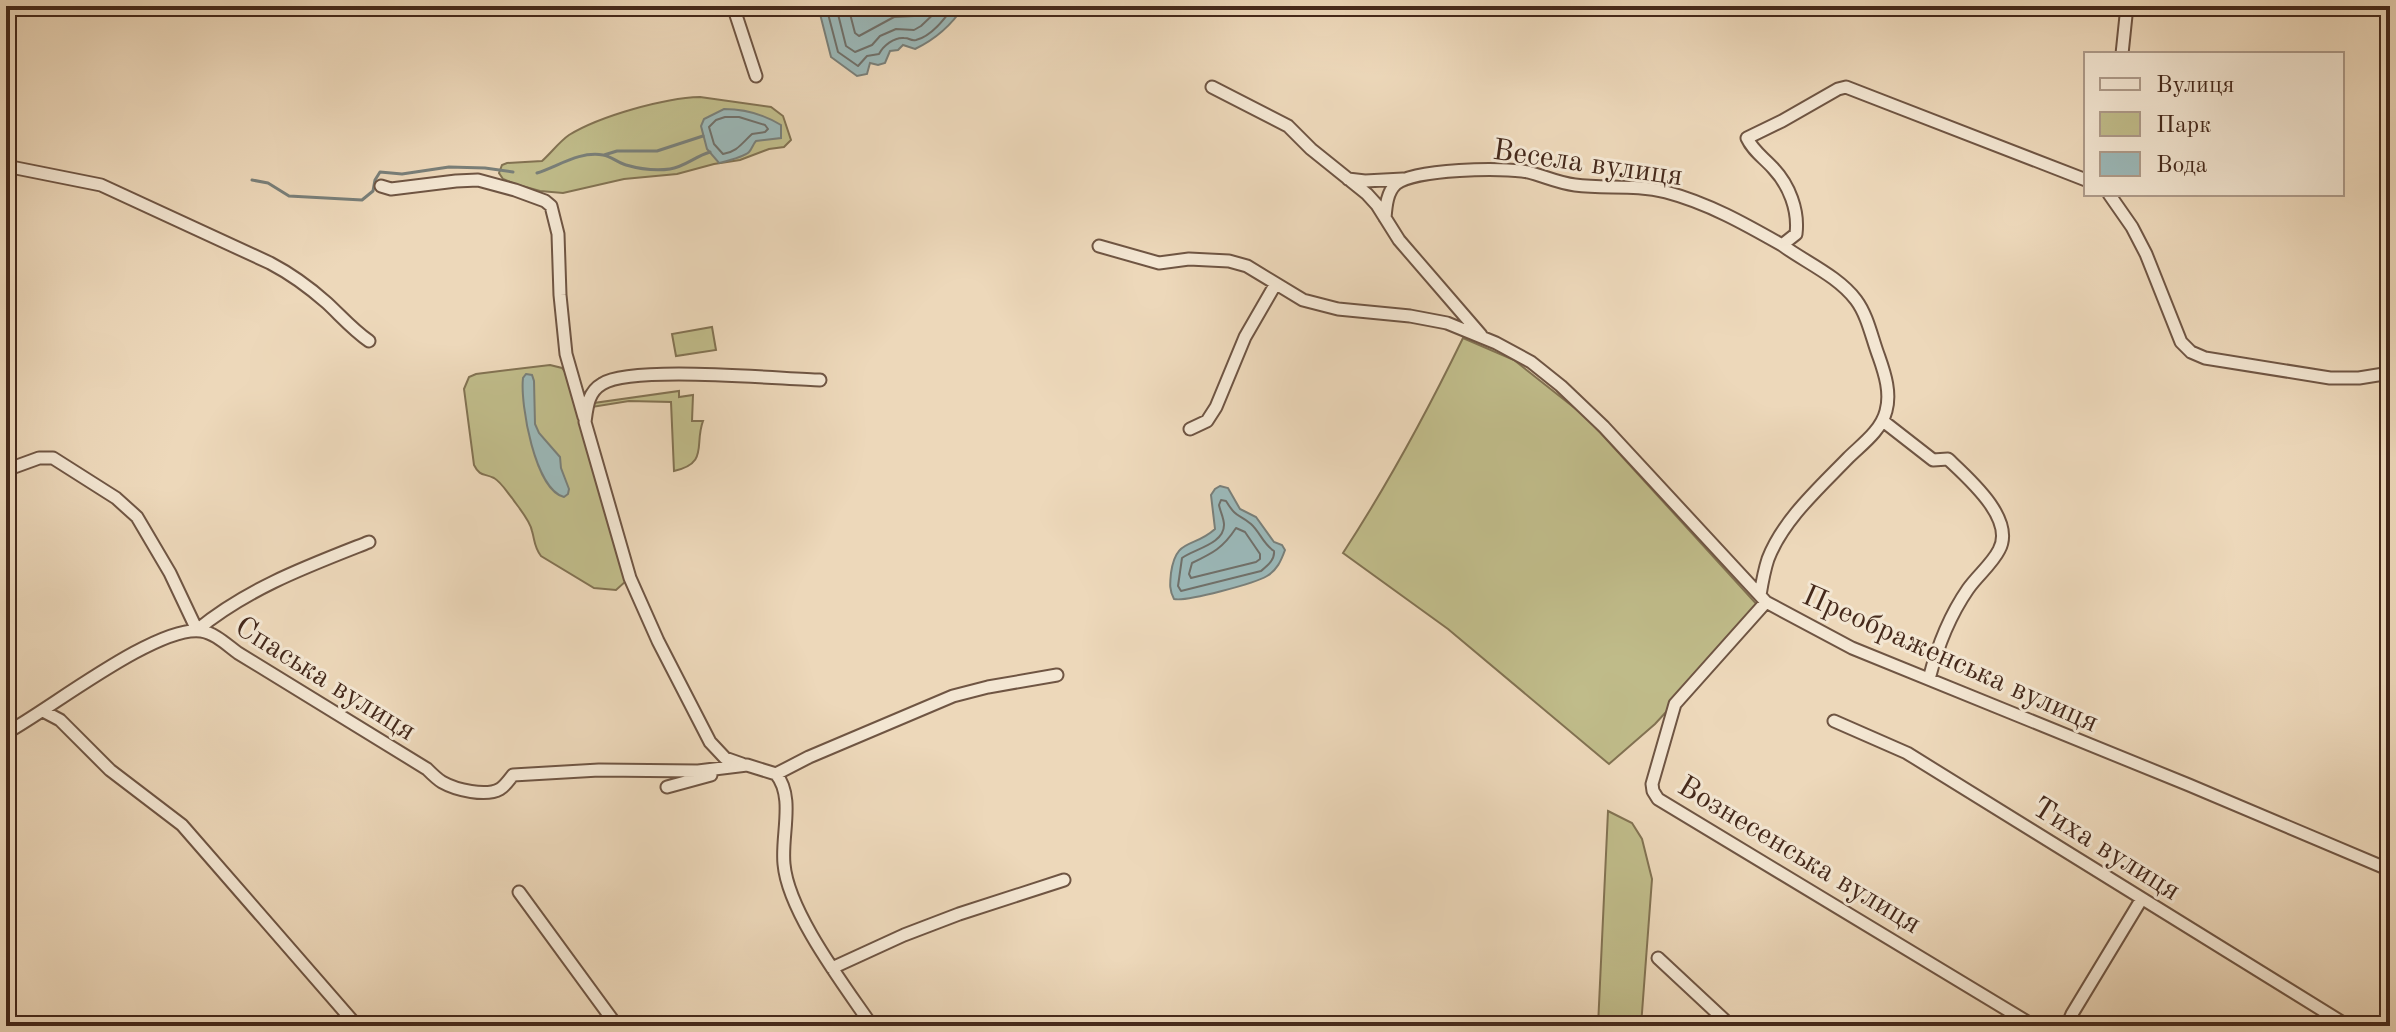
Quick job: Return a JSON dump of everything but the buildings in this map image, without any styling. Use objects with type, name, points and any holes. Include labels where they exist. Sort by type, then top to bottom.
[{"type":"street","points":[[733,6],[756,76]]},
{"type":"street","points":[[2122,52],[2127,6]]},
{"type":"street","name":"Преображенська вулиця","points":[[1212,87],[1288,126],[1311,149],[1367,194],[1399,240],[1482,336]]},
{"type":"street","points":[[1782,245],[1796,234],[1792,197],[1787,185],[1752,149],[1747,138],[1846,87],[2084,179]]},
{"type":"street","points":[[6,166],[101,185],[270,263],[310,288],[369,341]]},
{"type":"street","name":"Весела вулиця","points":[[1348,179],[1403,179],[1421,174],[1511,170],[1528,172],[1563,184],[1650,189],[1712,208],[1782,245],[1823,272],[1855,299],[1865,316],[1884,372],[1888,392],[1883,421]]},
{"type":"street","points":[[1385,218],[1388,196],[1393,186],[1403,179]]},
{"type":"street","points":[[381,186],[391,189],[478,180],[507,187],[551,206],[559,244],[563,336],[570,369],[630,578],[658,641],[710,742],[725,758],[776,774],[783,783],[786,796],[783,849],[787,883],[796,906],[832,968],[872,1026]]},
{"type":"street","points":[[2110,196],[2146,254],[2181,342],[2191,352],[2205,358],[2330,378],[2359,378],[2390,373]]},
{"type":"street","name":"Преображенська вулиця","points":[[1099,246],[1159,263],[1189,259],[1229,261],[1247,266],[1303,300],[1338,309],[1435,321],[1482,336],[1531,362],[1561,386],[1604,427],[1763,599],[1852,648],[2390,870]]},
{"type":"street","points":[[1190,429],[1207,421],[1216,407],[1245,337],[1275,285]]},
{"type":"street","points":[[585,422],[590,398],[603,383],[612,380],[670,374],[820,380]]},
{"type":"street","points":[[1763,599],[1769,558],[1778,538],[1813,494],[1883,421],[1933,460],[1948,459],[1983,493],[2001,528],[2003,542],[1998,553],[1967,590],[1951,620],[1929,679]]},
{"type":"street","points":[[6,470],[39,458],[53,458],[125,506],[137,517],[153,543],[197,630]]},
{"type":"street","name":"Спаська вулиця","points":[[6,733],[148,644],[197,630],[220,611],[253,591],[369,542]]},
{"type":"street","name":"Вознесенська вулиця","points":[[1763,599],[1675,704],[1652,784],[1658,799],[2034,1026]]},
{"type":"street","name":"Спаська вулиця","points":[[197,630],[216,637],[453,787],[492,792],[502,788],[513,775],[529,773],[698,771],[747,765]]},
{"type":"street","points":[[776,774],[953,696],[1057,675]]},
{"type":"street","points":[[43,711],[60,720],[110,770],[182,825],[357,1026]]},
{"type":"street","name":"Тиха вулиця","points":[[1834,721],[1907,753],[2348,1026]]},
{"type":"street","points":[[667,787],[747,765]]},
{"type":"street","points":[[832,968],[959,914],[1064,880]]},
{"type":"street","points":[[519,892],[617,1026]]},
{"type":"street","points":[[2067,1026],[2141,900]]},
{"type":"street","points":[[1658,958],[1731,1026]]},
{"type":"green space","points":[[700,97],[771,107],[783,116],[791,140],[784,147],[740,160],[677,174],[624,179],[563,193],[515,184],[503,179],[499,173],[502,165],[507,163],[542,161],[569,135],[597,121],[651,104]]},
{"type":"green space","points":[[712,327],[716,350],[676,356],[672,334]]},
{"type":"green space","points":[[1463,338],[1514,360],[1586,417],[1761,609],[1655,724],[1609,764],[1448,629],[1343,553],[1376,501]]},
{"type":"green space","points":[[550,365],[565,372],[626,581],[616,590],[594,588],[541,556],[529,522],[512,498],[497,480],[480,473],[474,465],[464,389],[469,377]]},
{"type":"green space","points":[[679,391],[679,397],[693,395],[692,421],[703,421],[696,458],[685,468],[674,471],[671,402],[629,401],[592,407],[594,403]]},
{"type":"green space","points":[[1608,811],[1632,823],[1642,839],[1652,879],[1641,1026],[1598,1026]]},
{"type":"water","points":[[818,6],[964,6],[948,26],[930,41],[915,49],[903,45],[898,50],[890,51],[885,63],[870,63],[867,74],[857,76],[831,57]]},
{"type":"water","points":[[724,109],[753,113],[774,121],[781,125],[781,138],[756,141],[747,154],[719,163],[707,149],[701,126],[704,119]]},
{"type":"water","points":[[526,374],[532,375],[534,381],[535,424],[560,457],[569,489],[564,497],[554,491],[537,463],[524,407],[523,378]]},
{"type":"water","points":[[1220,486],[1228,488],[1240,509],[1256,517],[1274,542],[1285,550],[1278,565],[1267,576],[1206,595],[1174,599],[1170,583],[1173,562],[1181,549],[1215,529],[1211,495]]},
{"type":"waterway","points":[[604,155],[617,151],[657,151],[703,136]]},
{"type":"waterway","points":[[537,173],[577,157],[594,154],[637,168],[670,169],[710,152]]},
{"type":"waterway","points":[[252,180],[268,183],[289,196],[362,200],[373,191],[380,172],[402,174],[449,167],[513,172]]}]
